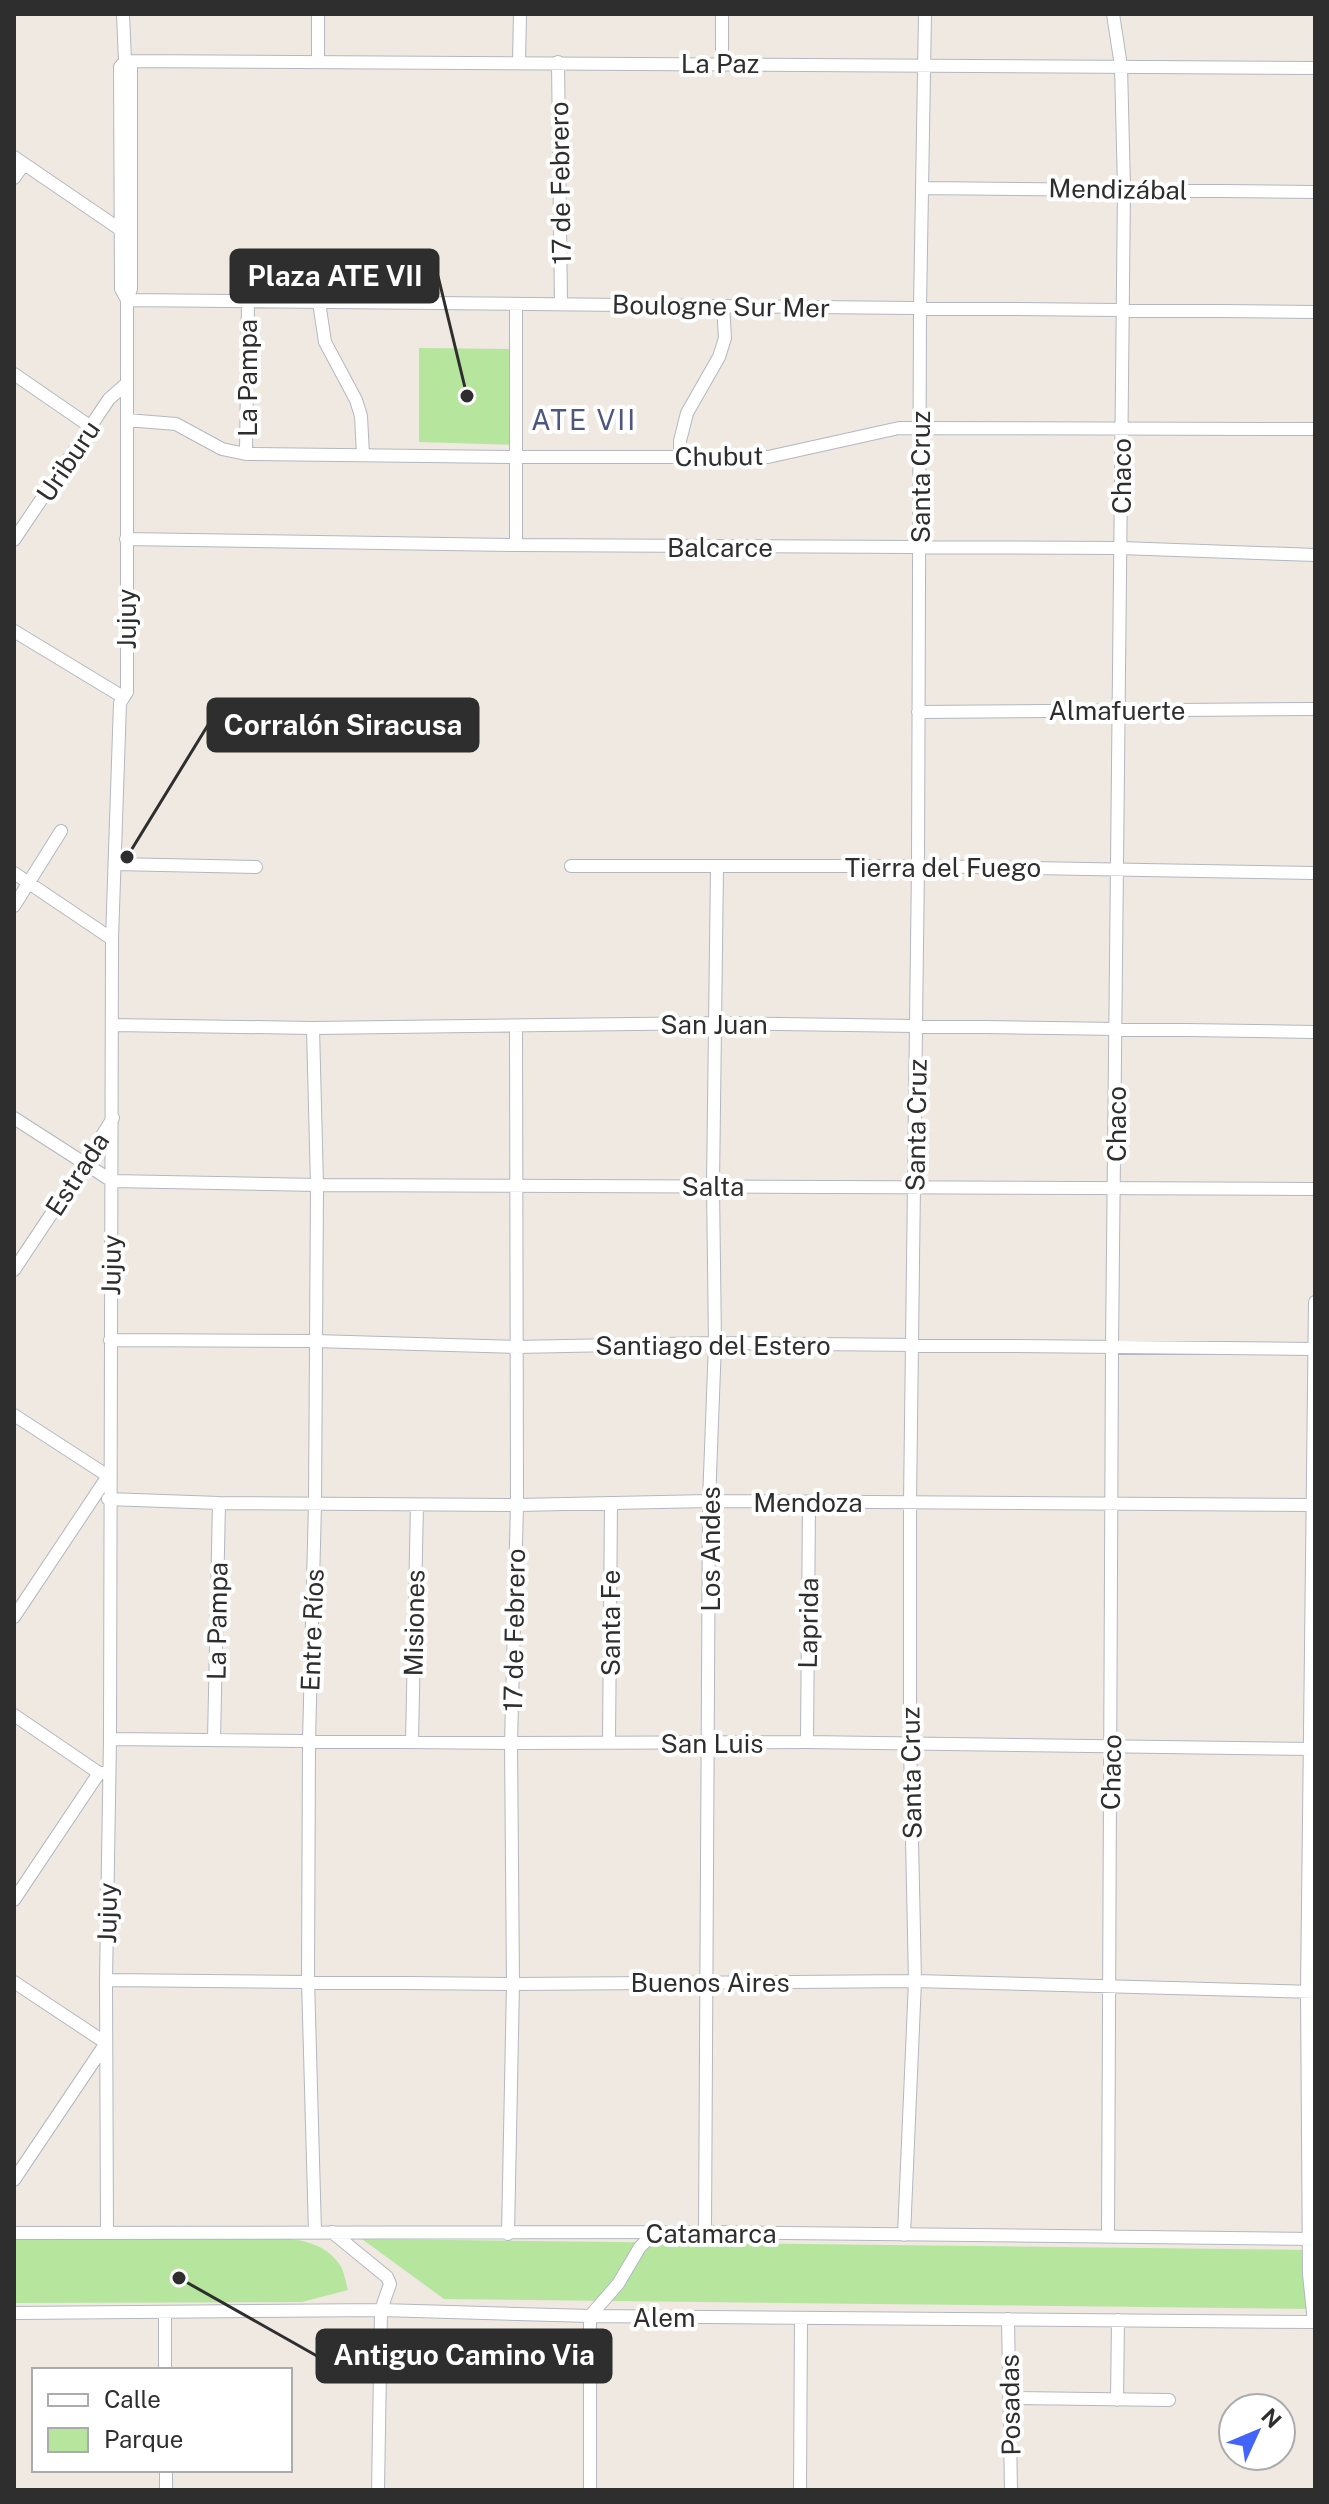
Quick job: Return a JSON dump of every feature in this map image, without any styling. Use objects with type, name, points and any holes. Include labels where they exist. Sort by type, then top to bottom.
[{"type":"street","points":[[123,14],[125,61]]},
{"type":"street","points":[[318,14],[318,62]]},
{"type":"street","points":[[519,62],[520,14]]},
{"type":"street","points":[[722,14],[722,63]]},
{"type":"street","name":"Santa Cruz","points":[[904,2235],[915,1981],[910,1744],[910,1502],[925,14]]},
{"type":"street","name":"Chaco","points":[[1108,2236],[1112,1347],[1124,188],[1121,66],[1113,14]]},
{"type":"street","name":"La Paz","points":[[125,61],[1315,68]]},
{"type":"street","name":"Jujuy","points":[[107,2232],[104,1773],[110,1739],[108,1476],[112,939],[120,703],[127,692],[125,385],[127,300],[131,289],[125,233],[131,67],[125,61]]},
{"type":"street","name":"17 de Febrero","points":[[558,62],[561,304]]},
{"type":"street","points":[[14,178],[19,160],[125,233]]},
{"type":"street","name":"Mendizábal","points":[[922,188],[1315,192]]},
{"type":"street","name":"Boulogne Sur Mer","points":[[127,300],[1315,312]]},
{"type":"street","name":"La Pampa","points":[[246,454],[248,301]]},
{"type":"street","points":[[319,302],[325,342],[358,408],[363,455]]},
{"type":"street","points":[[516,304],[516,545]]},
{"type":"street","points":[[680,457],[687,413],[719,357],[725,338],[723,306]]},
{"type":"street","points":[[14,374],[91,427]]},
{"type":"street","name":"Uriburu","points":[[14,540],[109,399],[125,385]]},
{"type":"street","name":"Chubut","points":[[127,420],[176,424],[222,449],[246,454],[515,457],[768,457],[899,428],[1315,429]]},
{"type":"street","name":"Balcarce","points":[[126,539],[516,545],[1121,548],[1315,555]]},
{"type":"street","points":[[14,631],[123,697]]},
{"type":"street","name":"Almafuerte","points":[[918,712],[1315,709]]},
{"type":"street","points":[[14,906],[61,831]]},
{"type":"street","points":[[115,864],[256,867]]},
{"type":"street","name":"Tierra del Fuego","points":[[571,866],[918,866],[1315,873]]},
{"type":"street","name":"Los Andes","points":[[705,2232],[709,1501],[715,1343],[713,1186],[717,866]]},
{"type":"street","points":[[14,873],[112,939]]},
{"type":"street","name":"San Juan","points":[[113,1025],[313,1028],[717,1023],[1315,1032]]},
{"type":"street","name":"17 de Febrero","points":[[508,2234],[513,1984],[511,1743],[517,1505],[516,1027]]},
{"type":"street","name":"Entre Ríos","points":[[313,1028],[317,1185],[308,1980],[315,2232]]},
{"type":"street","points":[[14,1118],[112,1181]]},
{"type":"street","name":"Estrada","points":[[14,1269],[113,1118]]},
{"type":"street","name":"Salta","points":[[112,1181],[915,1189],[1315,1189]]},
{"type":"street","points":[[1315,1302],[1312,2239],[1309,2281],[1315,2322]]},
{"type":"street","name":"Santiago del Estero","points":[[110,1340],[315,1341],[516,1347],[715,1343],[1315,1349]]},
{"type":"street","points":[[14,1415],[108,1476],[14,1617]]},
{"type":"street","name":"Mendoza","points":[[108,1499],[417,1505],[709,1501],[1314,1505]]},
{"type":"street","name":"La Pampa","points":[[214,1740],[219,1503]]},
{"type":"street","name":"Santa Fe","points":[[609,1743],[611,1503]]},
{"type":"street","name":"Laprida","points":[[807,1742],[809,1503]]},
{"type":"street","name":"Misiones","points":[[412,1741],[417,1505]]},
{"type":"street","points":[[14,1715],[104,1773],[14,1900]]},
{"type":"street","name":"San Luis","points":[[110,1739],[807,1742],[1312,1749]]},
{"type":"street","name":"Buenos Aires","points":[[106,1980],[513,1984],[915,1981],[1311,1992]]},
{"type":"street","points":[[14,1982],[106,2043],[14,2180]]},
{"type":"street","points":[[332,2232],[387,2277],[390,2284],[381,2310],[378,2490]]},
{"type":"street","name":"Catamarca","points":[[14,2233],[705,2232],[1312,2239]]},
{"type":"street","points":[[590,2490],[590,2316],[618,2284],[640,2247],[654,2233]]},
{"type":"street","name":"Alem","points":[[14,2313],[381,2310],[590,2316],[1315,2322]]},
{"type":"street","points":[[165,2313],[165,2368]]},
{"type":"street","points":[[800,2490],[801,2318]]},
{"type":"street","name":"Posadas","points":[[1008,2319],[1011,2490]]},
{"type":"street","points":[[1117,2400],[1118,2320]]},
{"type":"street","points":[[1010,2398],[1169,2400]]},
{"type":"green space","points":[[419,348],[516,349],[515,445],[419,442]]},
{"type":"green space","points":[[250,2236],[300,2240],[322,2249],[340,2265],[348,2290],[302,2302],[14,2303],[14,2240]]},
{"type":"green space","points":[[362,2239],[1315,2250],[1315,2309],[444,2299]]},
{"type":"place","name":"Plaza ATE VII","points":[[467,396]]},
{"type":"place","name":"Corralón Siracusa","points":[[127,857]]},
{"type":"place","name":"Antiguo Camino Via","points":[[179,2278]]},
{"type":"district","name":"ATE VII","points":[[584,419]]}]
